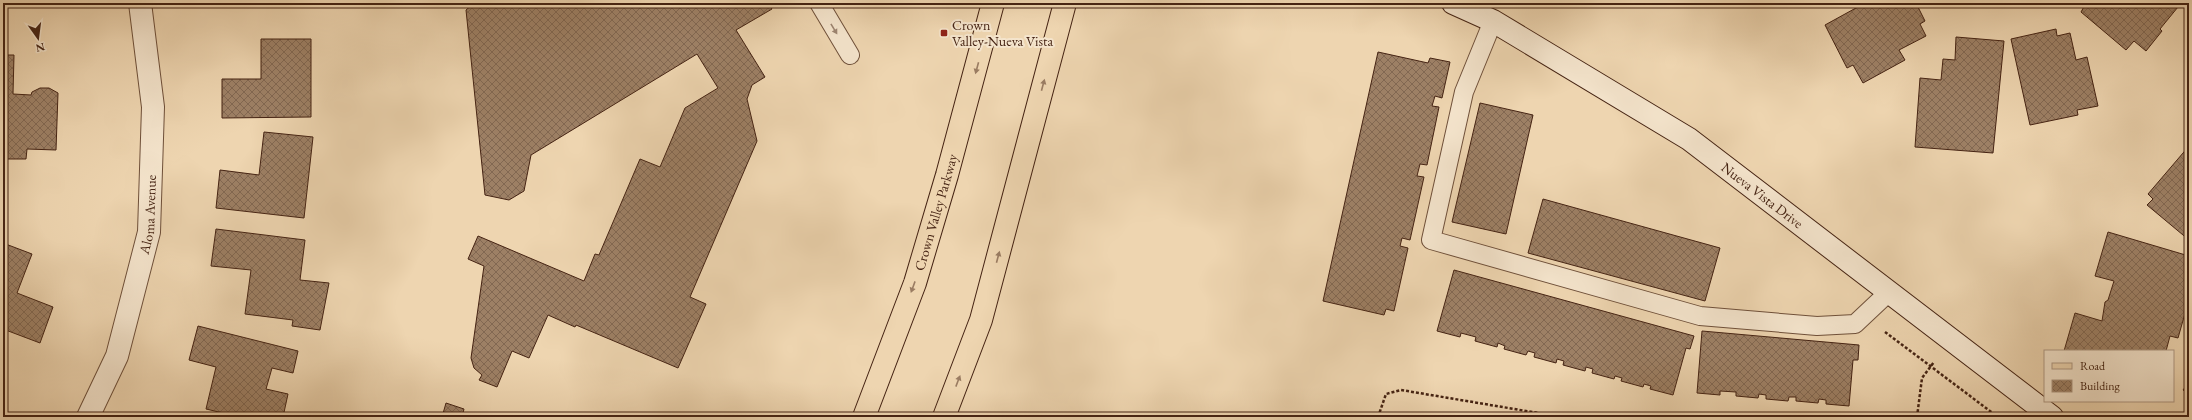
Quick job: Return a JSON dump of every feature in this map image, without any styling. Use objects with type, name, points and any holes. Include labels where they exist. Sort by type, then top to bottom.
[{"type":"main road","name":"Crown Valley Parkway","points":[[864,417],[915,283],[947,175],[993,3]]},
{"type":"main road","points":[[944,417],[981,320],[1065,3]]},
{"type":"street","name":"Aloma Avenue","points":[[88,417],[117,356],[149,232],[153,107],[140,3]]},
{"type":"street","name":"Nueva Vista Drive","points":[[1453,3],[1493,21],[1689,139],[2052,417]]},
{"type":"lane","points":[[819,3],[850,55]]},
{"type":"lane","points":[[1493,21],[1464,92],[1431,240],[1700,316],[1817,326],[1855,324],[1889,292]]},
{"type":"path","points":[[1864,316],[1929,367],[1998,417]]},
{"type":"path","points":[[1917,417],[1922,378],[1929,367],[1955,342]]},
{"type":"path","points":[[1378,417],[1386,394],[1401,390],[1562,417]]},
{"type":"building","points":[[474,3],[768,3],[772,9],[736,30],[765,77],[752,85],[747,99],[757,141],[690,297],[706,304],[678,368],[576,325],[575,327],[548,315],[529,358],[512,351],[497,387],[479,380],[482,375],[474,368],[471,358],[484,266],[468,259],[478,236],[584,281],[595,254],[599,255],[640,159],[660,167],[685,108],[718,88],[697,54],[531,155],[524,191],[509,200],[485,195],[466,10]]},
{"type":"building","points":[[1865,3],[1916,3],[1925,21],[1920,24],[1926,36],[1899,50],[1905,60],[1863,83],[1853,65],[1847,68],[1825,25]]},
{"type":"building","points":[[2086,3],[2174,3],[2178,7],[2160,29],[2162,31],[2146,51],[2134,41],[2126,50],[2081,12]]},
{"type":"building","points":[[2056,29],[2057,36],[2070,33],[2076,60],[2087,57],[2098,106],[2077,110],[2078,115],[2030,125],[2011,39]]},
{"type":"building","points":[[1956,37],[2004,41],[1993,153],[1915,147],[1920,78],[1941,80],[1943,59],[1955,60]]},
{"type":"building","points":[[261,39],[311,39],[311,117],[222,118],[222,79],[261,79]]},
{"type":"building","points":[[1378,52],[1428,63],[1430,58],[1450,62],[1442,98],[1435,96],[1432,106],[1439,107],[1427,165],[1420,164],[1417,176],[1424,177],[1410,240],[1402,238],[1400,246],[1408,248],[1394,311],[1386,309],[1384,315],[1323,301]]},
{"type":"building","points":[[3,53],[5,55],[14,55],[13,94],[31,95],[32,92],[40,88],[49,88],[58,93],[56,150],[27,149],[26,159],[3,159]]},
{"type":"building","points":[[1480,103],[1533,115],[1506,234],[1452,222]]},
{"type":"building","points":[[264,132],[313,137],[304,218],[216,208],[220,170],[259,175]]},
{"type":"building","points":[[2189,146],[2189,240],[2147,205],[2153,199],[2148,194]]},
{"type":"building","points":[[1543,199],[1720,248],[1705,301],[1528,253]]},
{"type":"building","points":[[216,229],[305,240],[300,280],[329,283],[320,330],[292,326],[293,320],[245,314],[251,270],[211,266]]},
{"type":"building","points":[[2108,232],[2189,256],[2189,311],[2186,310],[2178,338],[2170,336],[2166,350],[2064,350],[2075,313],[2102,321],[2105,302],[2108,300],[2114,281],[2095,276]]},
{"type":"building","points":[[3,243],[32,254],[17,293],[53,307],[40,343],[3,329]]},
{"type":"building","points":[[1454,270],[1694,336],[1690,349],[1686,348],[1673,395],[1650,389],[1651,386],[1644,384],[1643,387],[1621,381],[1622,378],[1615,376],[1614,379],[1592,373],[1593,369],[1586,367],[1585,371],[1563,365],[1564,361],[1557,359],[1556,363],[1534,357],[1535,353],[1528,351],[1526,355],[1504,349],[1505,346],[1498,343],[1497,347],[1475,341],[1476,337],[1461,333],[1460,337],[1437,331]]},
{"type":"building","points":[[198,326],[298,351],[293,373],[272,368],[266,389],[288,394],[283,417],[240,417],[206,409],[216,367],[189,360]]},
{"type":"building","points":[[1702,331],[1859,345],[1858,360],[1853,360],[1849,406],[1826,404],[1826,400],[1819,399],[1818,403],[1796,401],[1796,397],[1789,397],[1788,401],[1766,399],[1766,395],[1759,394],[1758,398],[1736,396],[1736,392],[1720,391],[1720,395],[1697,393]]},
{"type":"building","points":[[2189,382],[2189,394],[2183,390]]},
{"type":"building","points":[[446,403],[464,409],[462,417],[442,417]]},
{"type":"place","name":"Crown Valley-Nueva Vista","points":[[944,33]]}]
